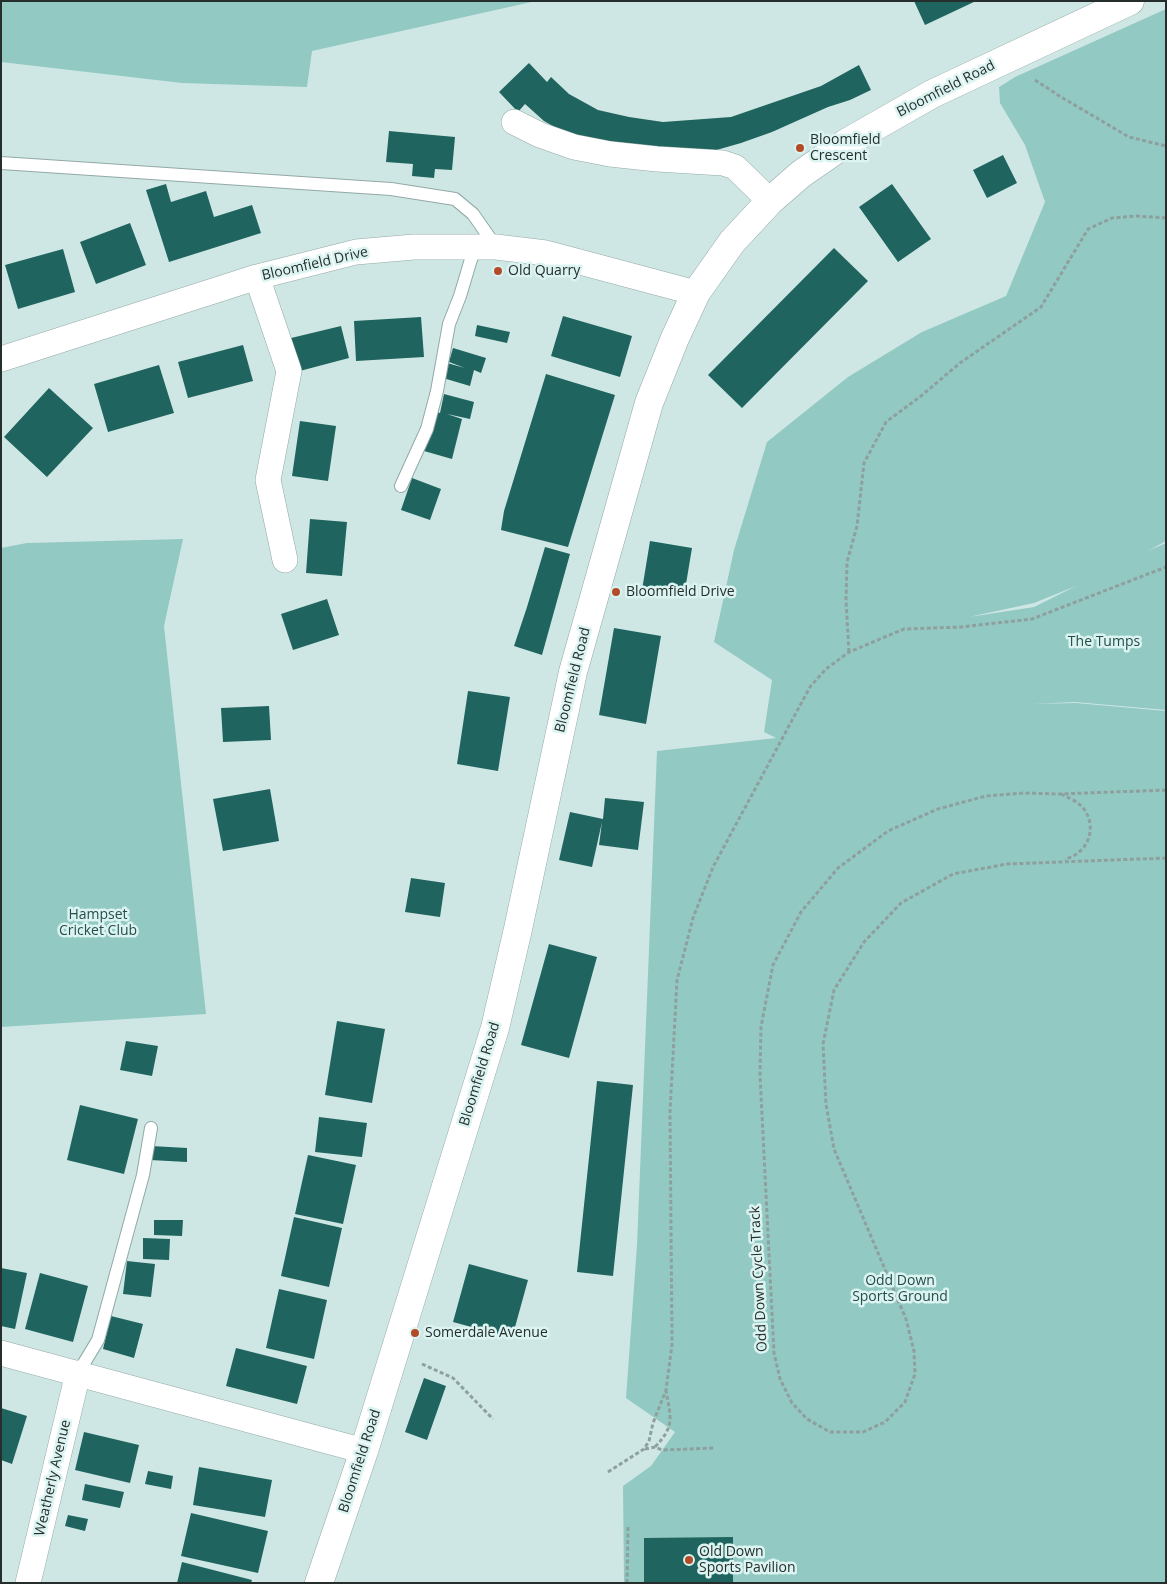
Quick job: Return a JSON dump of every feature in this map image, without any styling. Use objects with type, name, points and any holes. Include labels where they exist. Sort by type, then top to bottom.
[{"type":"street","name":"Bloomfield Road","points":[[319,1583],[364,1451],[495,1028],[573,672],[649,403],[675,338],[696,293],[732,242],[770,201],[801,174],[846,143],[932,94],[1119,3]]},
{"type":"street","points":[[514,122],[540,135],[574,147],[620,155],[703,161],[736,167],[770,201]]},
{"type":"street","name":"Bloomfield Drive","points":[[1,359],[257,277],[356,252],[414,247],[486,247],[546,254],[696,293]]},
{"type":"street","points":[[257,277],[289,370],[268,480],[285,560]]},
{"type":"street","points":[[1,1353],[364,1451]]},
{"type":"street","name":"Weatherly Avenue","points":[[28,1583],[78,1373]]},
{"type":"lane","points":[[1,163],[391,189],[455,199],[473,214],[486,247],[460,296],[449,324],[437,391],[426,429],[401,486]]},
{"type":"lane","points":[[78,1373],[98,1340],[143,1175],[151,1128]]},
{"type":"path","points":[[1008,58],[1015,74],[1025,70],[1027,74],[1061,96],[1129,137],[1166,146]]},
{"type":"path","points":[[849,652],[846,601],[847,562],[857,526],[864,463],[886,422],[960,363],[1041,307],[1088,229],[1112,218],[1137,216],[1166,218]]},
{"type":"path","points":[[644,1449],[649,1440],[666,1390],[672,1345],[670,1112],[678,980],[693,918],[713,867],[810,688],[826,669],[849,652],[904,630],[961,627],[1032,619],[1166,568]]},
{"type":"path","name":"Odd Down Cycle Track","points":[[1166,790],[1060,794],[1024,793],[986,796],[938,809],[888,832],[838,868],[801,912],[773,965],[761,1027],[760,1075],[774,1352],[780,1379],[792,1403],[808,1419],[830,1432],[863,1432],[885,1422],[905,1402],[915,1374],[914,1352],[906,1319],[834,1149],[826,1104],[823,1044],[834,990],[864,942],[900,904],[953,874],[1007,864],[1166,858]]},
{"type":"path","name":"Odd Down Cycle Track","points":[[1060,794],[1079,804],[1087,814],[1091,828],[1089,841],[1079,853],[1063,861]]},
{"type":"path","points":[[393,1354],[420,1363],[453,1378],[493,1419]]},
{"type":"path","points":[[655,1447],[664,1438],[671,1426],[666,1390]]},
{"type":"path","points":[[608,1472],[644,1449],[655,1447],[662,1450],[714,1448]]},
{"type":"path","points":[[627,1583],[628,1526]]},
{"type":"green space","points":[[1,1],[536,1],[312,51],[307,87],[182,83],[1,62]]},
{"type":"green space","name":"Odd Down Sports Ground","points":[[1166,9],[1166,541],[1148,551],[1166,543],[1166,710],[1075,702],[1033,704],[1076,703],[1166,711],[1166,1583],[624,1583],[623,1486],[651,1466],[675,1432],[626,1398],[637,1245],[657,751],[776,738],[764,732],[772,680],[714,642],[734,550],[767,442],[848,377],[922,332],[1006,296],[1045,202],[1025,145],[1000,103],[999,87],[1015,77]],"holes":[[[1076,586],[1034,607],[969,617],[1034,603]]]},
{"type":"green space","name":"Hampset Cricket Club","points":[[183,539],[164,626],[206,1014],[1,1027],[1,548],[27,543]]},
{"type":"building","points":[[914,1],[976,1],[925,25]]},
{"type":"building","points":[[529,63],[547,82],[551,77],[569,94],[598,110],[663,122],[731,117],[821,86],[859,65],[871,90],[772,132],[699,155],[581,142],[544,121],[525,104],[518,112],[499,92]]},
{"type":"building","points":[[389,131],[455,137],[452,170],[435,169],[434,178],[412,176],[413,164],[386,162]]},
{"type":"building","points":[[1003,155],[1017,183],[987,198],[973,170]]},
{"type":"building","points":[[166,184],[171,202],[206,191],[214,217],[252,205],[261,233],[169,262],[146,190]]},
{"type":"building","points":[[892,184],[931,239],[898,262],[859,207]]},
{"type":"building","points":[[130,223],[146,265],[96,284],[80,242]]},
{"type":"building","points":[[834,248],[868,281],[742,408],[708,375]]},
{"type":"building","points":[[63,249],[75,292],[18,309],[5,265]]},
{"type":"building","points":[[563,316],[632,336],[620,377],[551,356]]},
{"type":"building","points":[[421,317],[424,357],[356,361],[354,321]]},
{"type":"building","points":[[477,325],[510,332],[507,343],[475,336]]},
{"type":"building","points":[[341,326],[349,358],[296,372],[287,339]]},
{"type":"building","points":[[243,345],[253,381],[188,398],[178,362]]},
{"type":"building","points":[[453,348],[486,358],[481,373],[474,370],[470,386],[443,378],[447,363],[465,368],[449,362]]},
{"type":"building","points":[[159,365],[174,413],[108,432],[94,384]]},
{"type":"building","points":[[546,374],[615,395],[568,547],[501,530],[504,511]]},
{"type":"building","points":[[49,388],[93,428],[47,477],[4,437]]},
{"type":"building","points":[[444,394],[474,402],[470,419],[447,414],[462,419],[452,459],[424,451],[434,411],[440,413]]},
{"type":"building","points":[[300,421],[336,426],[328,481],[292,476]]},
{"type":"building","points":[[412,478],[441,489],[430,520],[401,510]]},
{"type":"building","points":[[310,519],[347,522],[342,576],[306,573]]},
{"type":"building","points":[[650,541],[692,548],[684,596],[642,590]]},
{"type":"building","points":[[545,547],[570,554],[542,655],[514,646]]},
{"type":"building","points":[[327,599],[339,635],[293,650],[281,614]]},
{"type":"building","points":[[614,628],[661,636],[646,724],[599,715]]},
{"type":"building","points":[[468,691],[510,697],[498,771],[457,764]]},
{"type":"building","points":[[269,706],[271,740],[223,742],[221,708]]},
{"type":"building","points":[[270,789],[279,841],[223,851],[213,799]]},
{"type":"building","points":[[605,798],[644,802],[638,850],[599,845],[602,822],[592,867],[559,860],[570,812],[603,819]]},
{"type":"building","points":[[411,878],[445,883],[440,917],[405,912]]},
{"type":"building","points":[[549,944],[597,957],[569,1058],[521,1045]]},
{"type":"building","points":[[337,1021],[385,1029],[372,1103],[325,1095]]},
{"type":"building","points":[[126,1041],[158,1046],[152,1076],[120,1070]]},
{"type":"building","points":[[597,1081],[633,1085],[613,1276],[577,1272]]},
{"type":"building","points":[[80,1105],[138,1119],[124,1174],[67,1160]]},
{"type":"building","points":[[319,1117],[367,1123],[362,1157],[315,1152]]},
{"type":"building","points":[[151,1146],[187,1148],[187,1162],[150,1160]]},
{"type":"building","points":[[308,1155],[356,1165],[343,1224],[295,1214]]},
{"type":"building","points":[[294,1217],[342,1228],[329,1287],[281,1276]]},
{"type":"building","points":[[154,1220],[183,1220],[182,1236],[154,1235]]},
{"type":"building","points":[[143,1238],[170,1239],[169,1260],[143,1259]]},
{"type":"building","points":[[127,1261],[155,1264],[151,1297],[123,1294]]},
{"type":"building","points":[[469,1264],[528,1280],[512,1338],[453,1322]]},
{"type":"building","points":[[1,1268],[27,1273],[15,1329],[1,1326]]},
{"type":"building","points":[[40,1273],[88,1286],[73,1342],[25,1329]]},
{"type":"building","points":[[279,1289],[327,1300],[314,1359],[266,1348]]},
{"type":"building","points":[[111,1316],[143,1324],[134,1358],[103,1349]]},
{"type":"building","points":[[236,1348],[307,1366],[297,1404],[226,1386]]},
{"type":"building","points":[[424,1378],[446,1386],[427,1440],[405,1432]]},
{"type":"building","points":[[1,1408],[27,1416],[12,1464],[1,1460]]},
{"type":"building","points":[[84,1432],[139,1445],[130,1483],[75,1470]]},
{"type":"building","points":[[199,1467],[272,1480],[265,1517],[193,1505]]},
{"type":"building","points":[[148,1471],[173,1476],[171,1489],[145,1484]]},
{"type":"building","points":[[85,1484],[124,1492],[120,1508],[82,1500]]},
{"type":"building","points":[[191,1513],[268,1531],[258,1573],[181,1556]]},
{"type":"building","points":[[68,1515],[88,1519],[85,1531],[65,1526]]},
{"type":"building","name":"Old Down Sports Pavilion","points":[[733,1537],[733,1583],[644,1583],[644,1538]]},
{"type":"building","points":[[182,1562],[252,1580],[251,1583],[177,1583]]},
{"type":"place","name":"Bloomfield Crescent","points":[[800,148]]},
{"type":"place","name":"Old Quarry","points":[[498,271]]},
{"type":"place","name":"Bloomfield Drive","points":[[616,592]]},
{"type":"place","name":"Somerdale Avenue","points":[[415,1333]]},
{"type":"place","name":"Old Down Sports Pavilion","points":[[689,1560]]},
{"type":"park label","name":"The Tumps","points":[[1104,642]]}]
